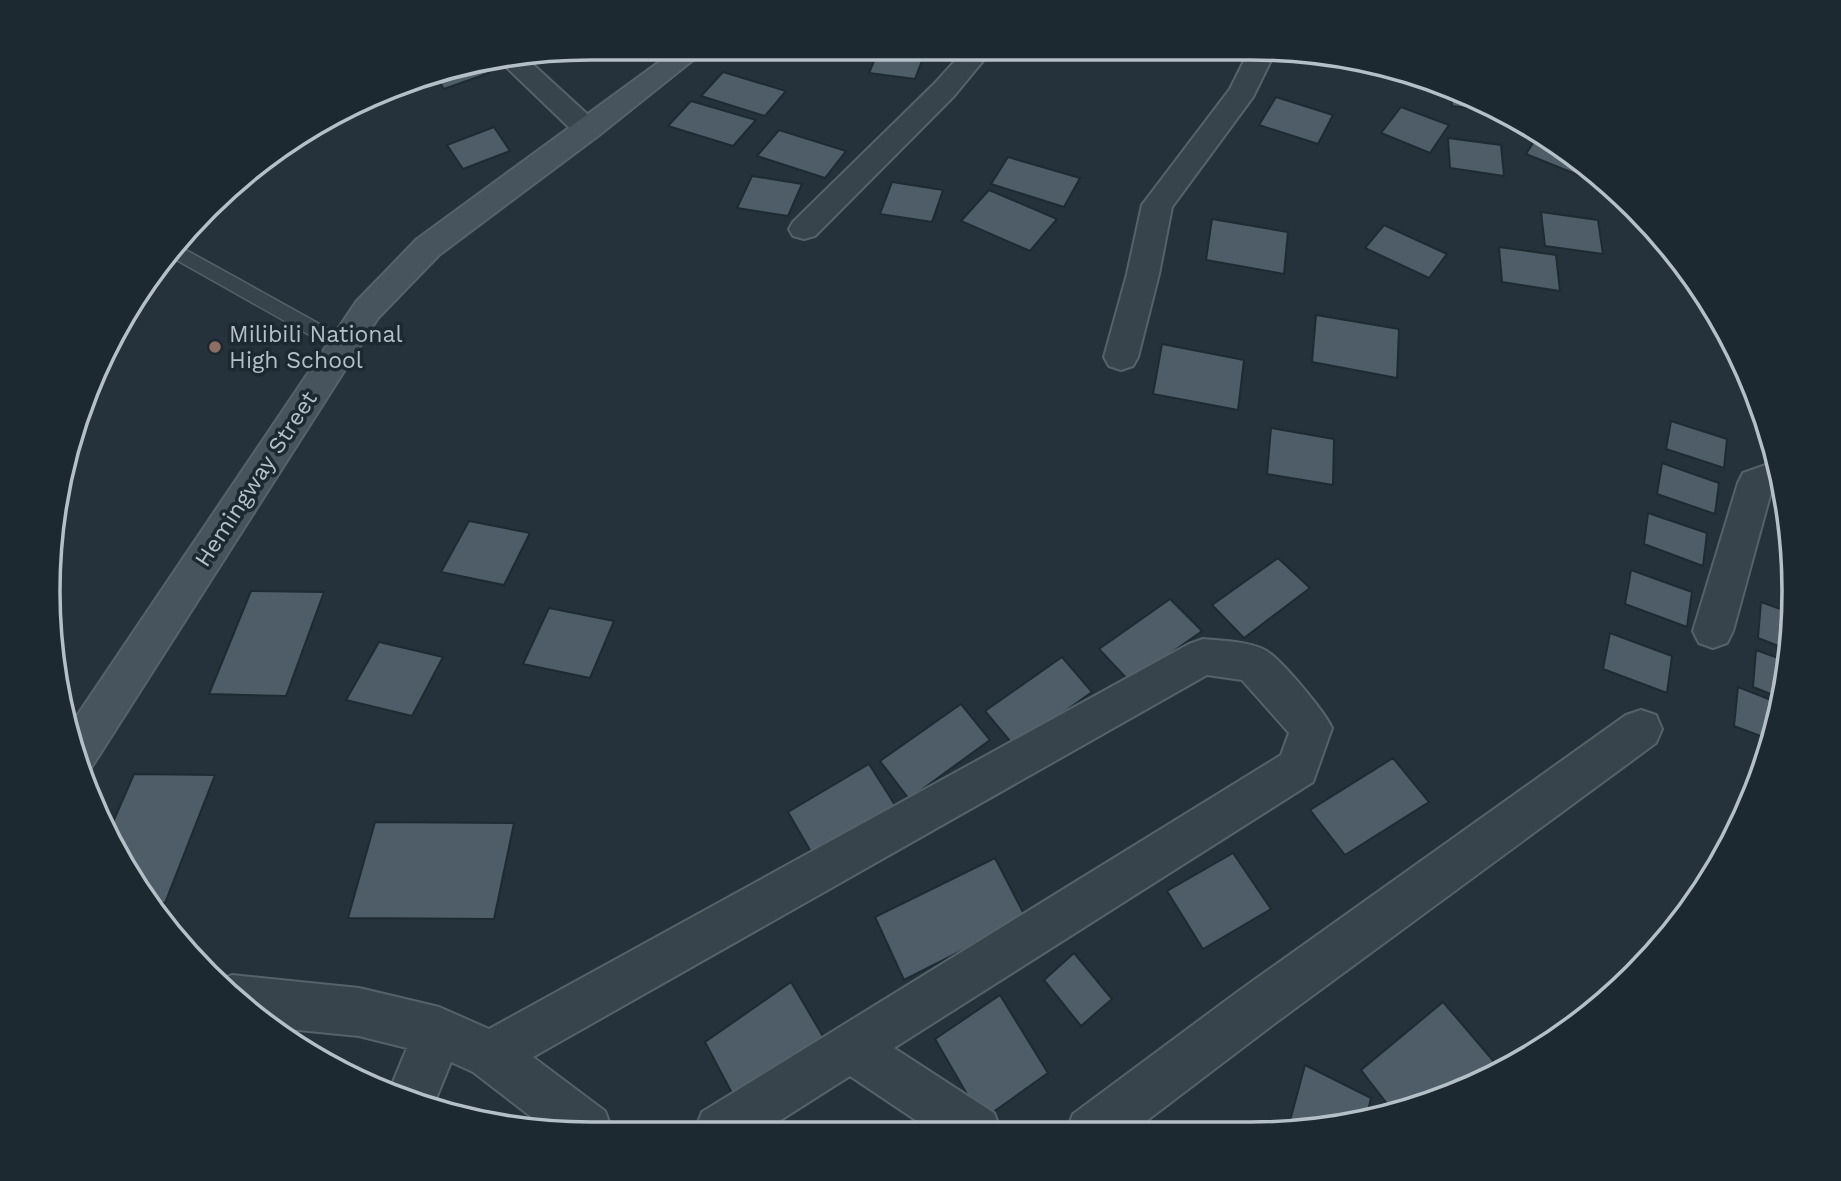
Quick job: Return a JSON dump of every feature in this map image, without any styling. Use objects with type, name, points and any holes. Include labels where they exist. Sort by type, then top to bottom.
[{"type":"main road","name":"Hemingway Street","points":[[83,744],[367,310],[428,247],[679,60]]},
{"type":"street","points":[[804,229],[944,90],[970,60]]},
{"type":"street","points":[[1121,357],[1143,274],[1157,205],[1243,91],[1258,60]]},
{"type":"street","points":[[518,65],[588,130]]},
{"type":"street","points":[[1713,631],[1756,483],[1769,478]]},
{"type":"street","points":[[490,1055],[1203,657],[1253,663],[1311,728],[1298,768],[732,1122]]},
{"type":"street","points":[[1104,1122],[1257,1007],[1641,729]]},
{"type":"street","points":[[254,1001],[359,1012],[439,1031],[490,1055],[577,1121]]},
{"type":"street","points":[[414,1091],[439,1031]]},
{"type":"street","points":[[849,1047],[962,1122]]},
{"type":"lane","points":[[180,254],[344,346]]},
{"type":"building","points":[[874,60],[922,60],[915,79],[869,73]]},
{"type":"building","points":[[487,70],[489,73],[444,89],[440,82]]},
{"type":"building","points":[[723,72],[786,91],[765,116],[701,96]]},
{"type":"building","points":[[1276,97],[1333,115],[1318,144],[1259,125]]},
{"type":"building","points":[[1452,99],[1474,109],[1452,106]]},
{"type":"building","points":[[691,101],[756,120],[733,146],[668,126]]},
{"type":"building","points":[[1401,107],[1449,125],[1430,153],[1381,133]]},
{"type":"building","points":[[494,127],[510,151],[463,169],[447,145]]},
{"type":"building","points":[[779,130],[846,151],[825,178],[757,156]]},
{"type":"building","points":[[1448,138],[1501,145],[1504,176],[1450,168]]},
{"type":"building","points":[[1534,142],[1579,173],[1578,175],[1526,154]]},
{"type":"building","points":[[1008,157],[1080,178],[1064,207],[991,184]]},
{"type":"building","points":[[752,176],[802,184],[788,216],[737,208]]},
{"type":"building","points":[[892,182],[943,190],[932,222],[880,214]]},
{"type":"building","points":[[989,190],[1057,219],[1030,251],[961,221]]},
{"type":"building","points":[[1541,212],[1598,220],[1603,254],[1545,246]]},
{"type":"building","points":[[1212,219],[1288,232],[1284,274],[1206,260]]},
{"type":"building","points":[[1384,225],[1447,254],[1429,278],[1365,248]]},
{"type":"building","points":[[1499,247],[1556,255],[1560,291],[1502,282]]},
{"type":"building","points":[[1316,315],[1399,329],[1397,378],[1312,362]]},
{"type":"building","points":[[1162,344],[1244,360],[1238,410],[1153,394]]},
{"type":"building","points":[[1671,421],[1727,439],[1724,468],[1666,449]]},
{"type":"building","points":[[1271,428],[1334,439],[1333,485],[1267,474]]},
{"type":"building","points":[[1662,463],[1719,483],[1715,514],[1657,494]]},
{"type":"building","points":[[1648,513],[1707,533],[1703,566],[1644,544]]},
{"type":"building","points":[[469,521],[530,533],[504,585],[441,572]]},
{"type":"building","points":[[1278,558],[1310,588],[1244,638],[1212,605]]},
{"type":"building","points":[[1631,570],[1692,592],[1687,627],[1625,604]]},
{"type":"building","points":[[251,591],[324,592],[286,696],[209,694]]},
{"type":"building","points":[[1170,599],[1202,631],[1130,682],[1099,649]]},
{"type":"building","points":[[1761,602],[1781,609],[1778,646],[1758,638]]},
{"type":"building","points":[[549,608],[614,621],[590,678],[523,664]]},
{"type":"building","points":[[1610,633],[1672,656],[1667,693],[1603,669]]},
{"type":"building","points":[[379,642],[443,657],[412,716],[346,700]]},
{"type":"building","points":[[1756,650],[1777,658],[1771,694],[1753,687]]},
{"type":"building","points":[[1062,657],[1092,692],[1015,747],[985,711]]},
{"type":"building","points":[[1738,687],[1770,699],[1761,736],[1734,726]]},
{"type":"building","points":[[961,704],[990,740],[909,799],[880,761]]},
{"type":"building","points":[[1393,758],[1429,802],[1345,855],[1310,810]]},
{"type":"building","points":[[869,764],[900,813],[818,864],[788,812]]},
{"type":"building","points":[[134,774],[215,775],[165,903],[161,903],[149,886],[113,822]]},
{"type":"building","points":[[375,822],[514,823],[494,919],[348,918]]},
{"type":"building","points":[[1233,853],[1271,909],[1203,949],[1167,891]]},
{"type":"building","points":[[995,858],[1026,918],[904,980],[875,917]]},
{"type":"building","points":[[1074,953],[1112,999],[1081,1026],[1044,980]]},
{"type":"building","points":[[791,982],[831,1050],[743,1114],[705,1042]]},
{"type":"building","points":[[1000,995],[1048,1073],[982,1120],[935,1039]]},
{"type":"building","points":[[1443,1002],[1494,1062],[1454,1081],[1387,1103],[1361,1070]]},
{"type":"building","points":[[1305,1065],[1371,1098],[1369,1108],[1290,1120]]},
{"type":"place","name":"Milibili National High School","points":[[215,347]]}]
